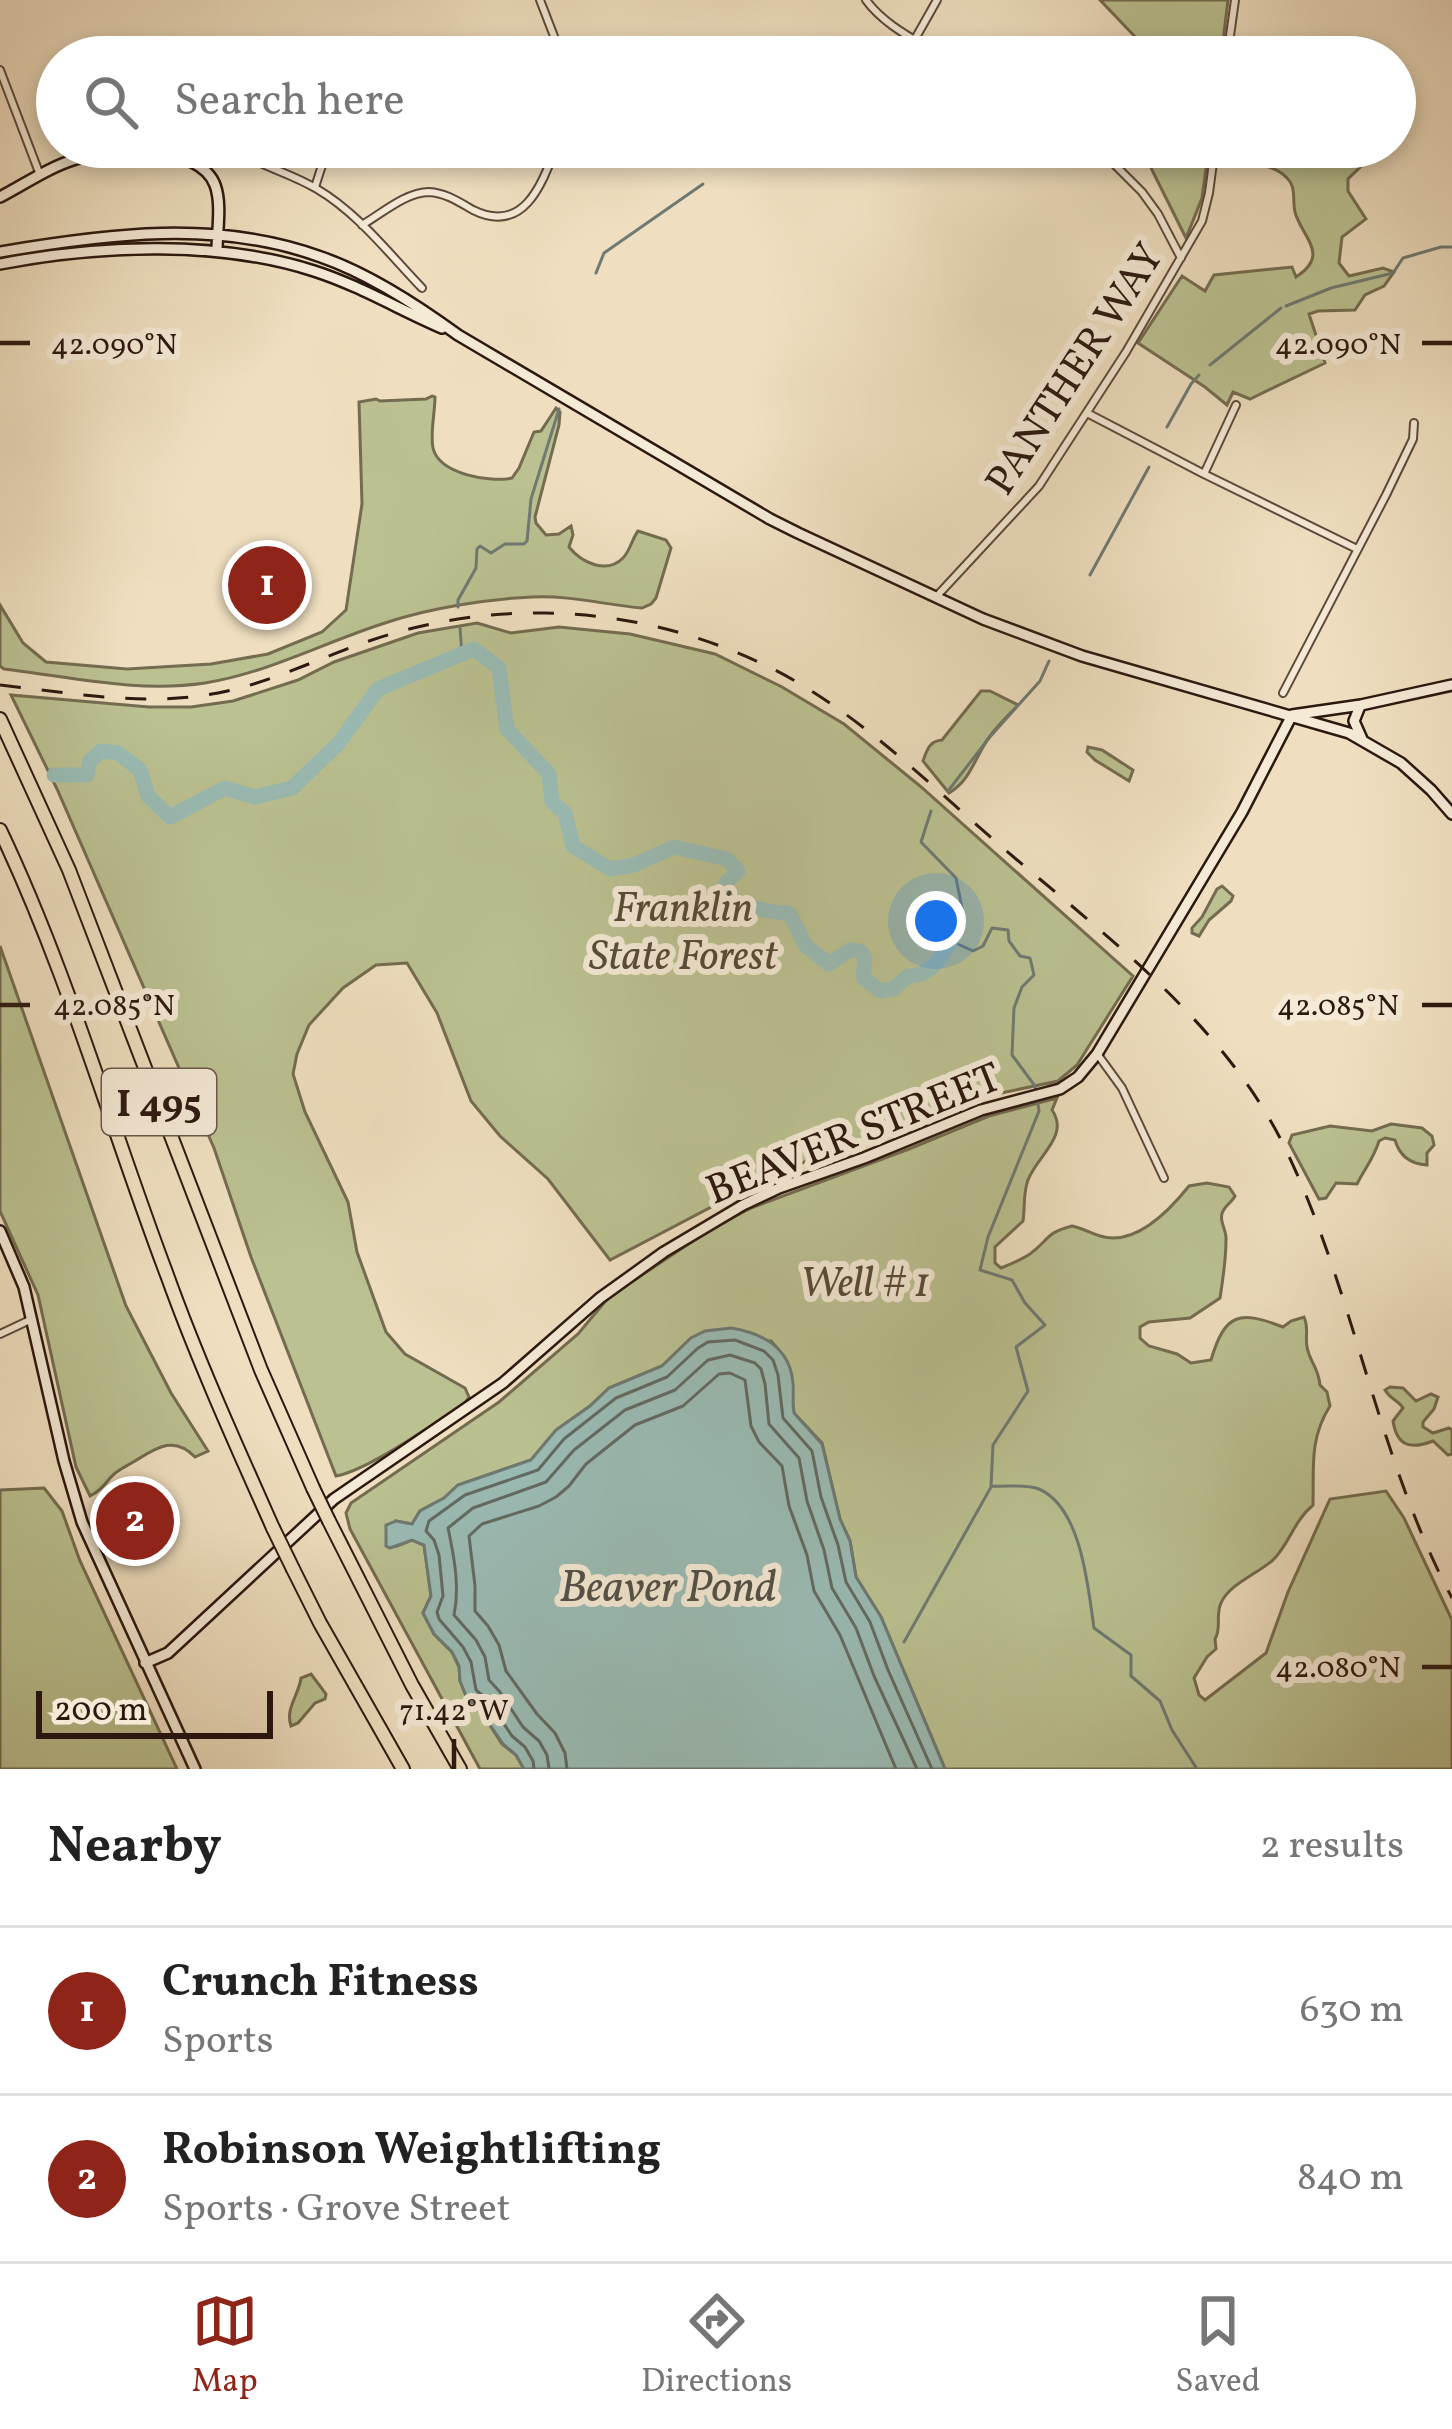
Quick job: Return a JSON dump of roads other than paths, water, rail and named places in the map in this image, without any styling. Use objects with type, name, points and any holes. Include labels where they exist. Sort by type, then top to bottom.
[{"type":"highway","name":"I 495","points":[[0,718],[76,888],[253,1349],[313,1488],[401,1666],[460,1769]]},
{"type":"highway","name":"I 495","points":[[0,830],[82,1033],[166,1275],[206,1374],[292,1569],[404,1769]]},
{"type":"main road","points":[[0,197],[55,168]]},
{"type":"main road","points":[[203,168],[216,190],[217,250]]},
{"type":"main road","points":[[0,252],[165,233],[217,234],[324,257],[425,311],[770,519],[983,619],[1082,656],[1292,715],[1362,740],[1407,768],[1452,814]]},
{"type":"main road","points":[[0,263],[75,254],[217,250],[319,272],[458,335]]},
{"type":"main road","points":[[1292,715],[1452,685]]},
{"type":"main road","points":[[1361,705],[1354,721],[1362,740]]},
{"type":"main road","name":"BEAVER STREET","points":[[145,1663],[167,1653],[334,1499],[503,1383],[609,1291],[686,1238],[779,1188],[987,1108],[1070,1084],[1097,1054],[1242,812],[1292,715]]},
{"type":"main road","points":[[0,1231],[21,1278],[76,1507],[195,1769]]},
{"type":"street","points":[[540,0],[554,36]]},
{"type":"street","points":[[866,0],[911,36]]},
{"type":"street","points":[[917,36],[937,0]]},
{"type":"street","points":[[1230,36],[1235,0]]},
{"type":"street","points":[[0,70],[36,165]]},
{"type":"street","points":[[37,168],[40,176]]},
{"type":"street","points":[[268,168],[315,187],[362,226],[422,288]]},
{"type":"street","points":[[315,187],[321,168]]},
{"type":"street","points":[[362,226],[424,192],[448,196],[485,215],[513,214],[541,187],[548,168]]},
{"type":"street","points":[[1118,168],[1158,214],[1181,258]]},
{"type":"street","name":"PANTHER WAY","points":[[936,597],[1029,499],[1087,413],[1204,214],[1212,168]]},
{"type":"street","points":[[1204,474],[1236,405]]},
{"type":"street","points":[[1087,413],[1357,549]]},
{"type":"street","points":[[1283,693],[1413,439],[1414,423]]},
{"type":"street","points":[[1097,1054],[1122,1088],[1164,1178]]},
{"type":"street","points":[[0,1334],[32,1318]]},
{"type":"water","name":"Beaver Pond","points":[[731,1328],[763,1338],[786,1360],[794,1413],[822,1444],[856,1577],[881,1617],[945,1769],[524,1769],[467,1698],[452,1652],[434,1634],[423,1613],[431,1596],[424,1545],[412,1540],[386,1546],[386,1525],[396,1521],[412,1524],[420,1511],[458,1485],[531,1460],[556,1430],[609,1388],[662,1366],[705,1331]]},
{"type":"waterway","points":[[596,273],[604,253],[703,184]]},
{"type":"waterway","points":[[1286,306],[1331,288],[1393,273],[1403,258],[1452,247]]},
{"type":"waterway","points":[[1210,365],[1281,308]]},
{"type":"waterway","points":[[1167,427],[1199,375]]},
{"type":"waterway","points":[[458,607],[476,568],[480,546],[491,553],[505,544],[527,541],[531,499],[559,409]]},
{"type":"waterway","points":[[1090,575],[1149,467]]},
{"type":"waterway","points":[[460,628],[462,654]]},
{"type":"waterway","points":[[54,775],[87,775],[90,761],[101,751],[118,753],[140,770],[148,796],[170,817],[225,788],[255,797],[292,788],[338,744],[378,689],[474,649],[499,668],[507,729],[549,774],[552,802],[565,813],[573,846],[610,869],[634,865],[674,847],[727,859],[738,871],[717,902],[789,913],[806,946],[829,964],[850,950],[860,951],[865,958],[863,977],[880,991],[929,970],[951,941]]},
{"type":"waterway","points":[[948,791],[1040,681],[1049,661]]},
{"type":"waterway","points":[[931,811],[921,842],[956,878],[963,913],[951,941],[973,951],[983,946],[992,928],[1008,930],[1009,941],[1020,956],[1030,958],[1034,975],[1022,987],[1014,1008],[1012,1055],[1035,1086],[1039,1111],[988,1237],[980,1270],[1012,1280],[1045,1325],[1016,1347],[1028,1391],[993,1445],[991,1486],[1039,1489],[1065,1513],[1080,1551],[1094,1628],[1131,1655],[1131,1676],[1160,1701],[1197,1769]]},
{"type":"waterway","points":[[904,1642],[991,1487]]},
{"type":"railway","points":[[0,685],[109,697],[191,697],[256,683],[412,628],[478,616],[545,613],[605,617],[692,636],[748,657],[805,687],[890,749],[1157,981],[1229,1060],[1260,1103],[1310,1205],[1404,1489],[1452,1598]]},
{"type":"place","name":"Crunch Fitness","points":[[267,585]]},
{"type":"place","name":"Robinson Weightlifting","points":[[135,1521]]},
{"type":"park label","name":"Franklin State Forest","points":[[683,930]]},
{"type":"park label","name":"Well # 1","points":[[865,1281]]}]
